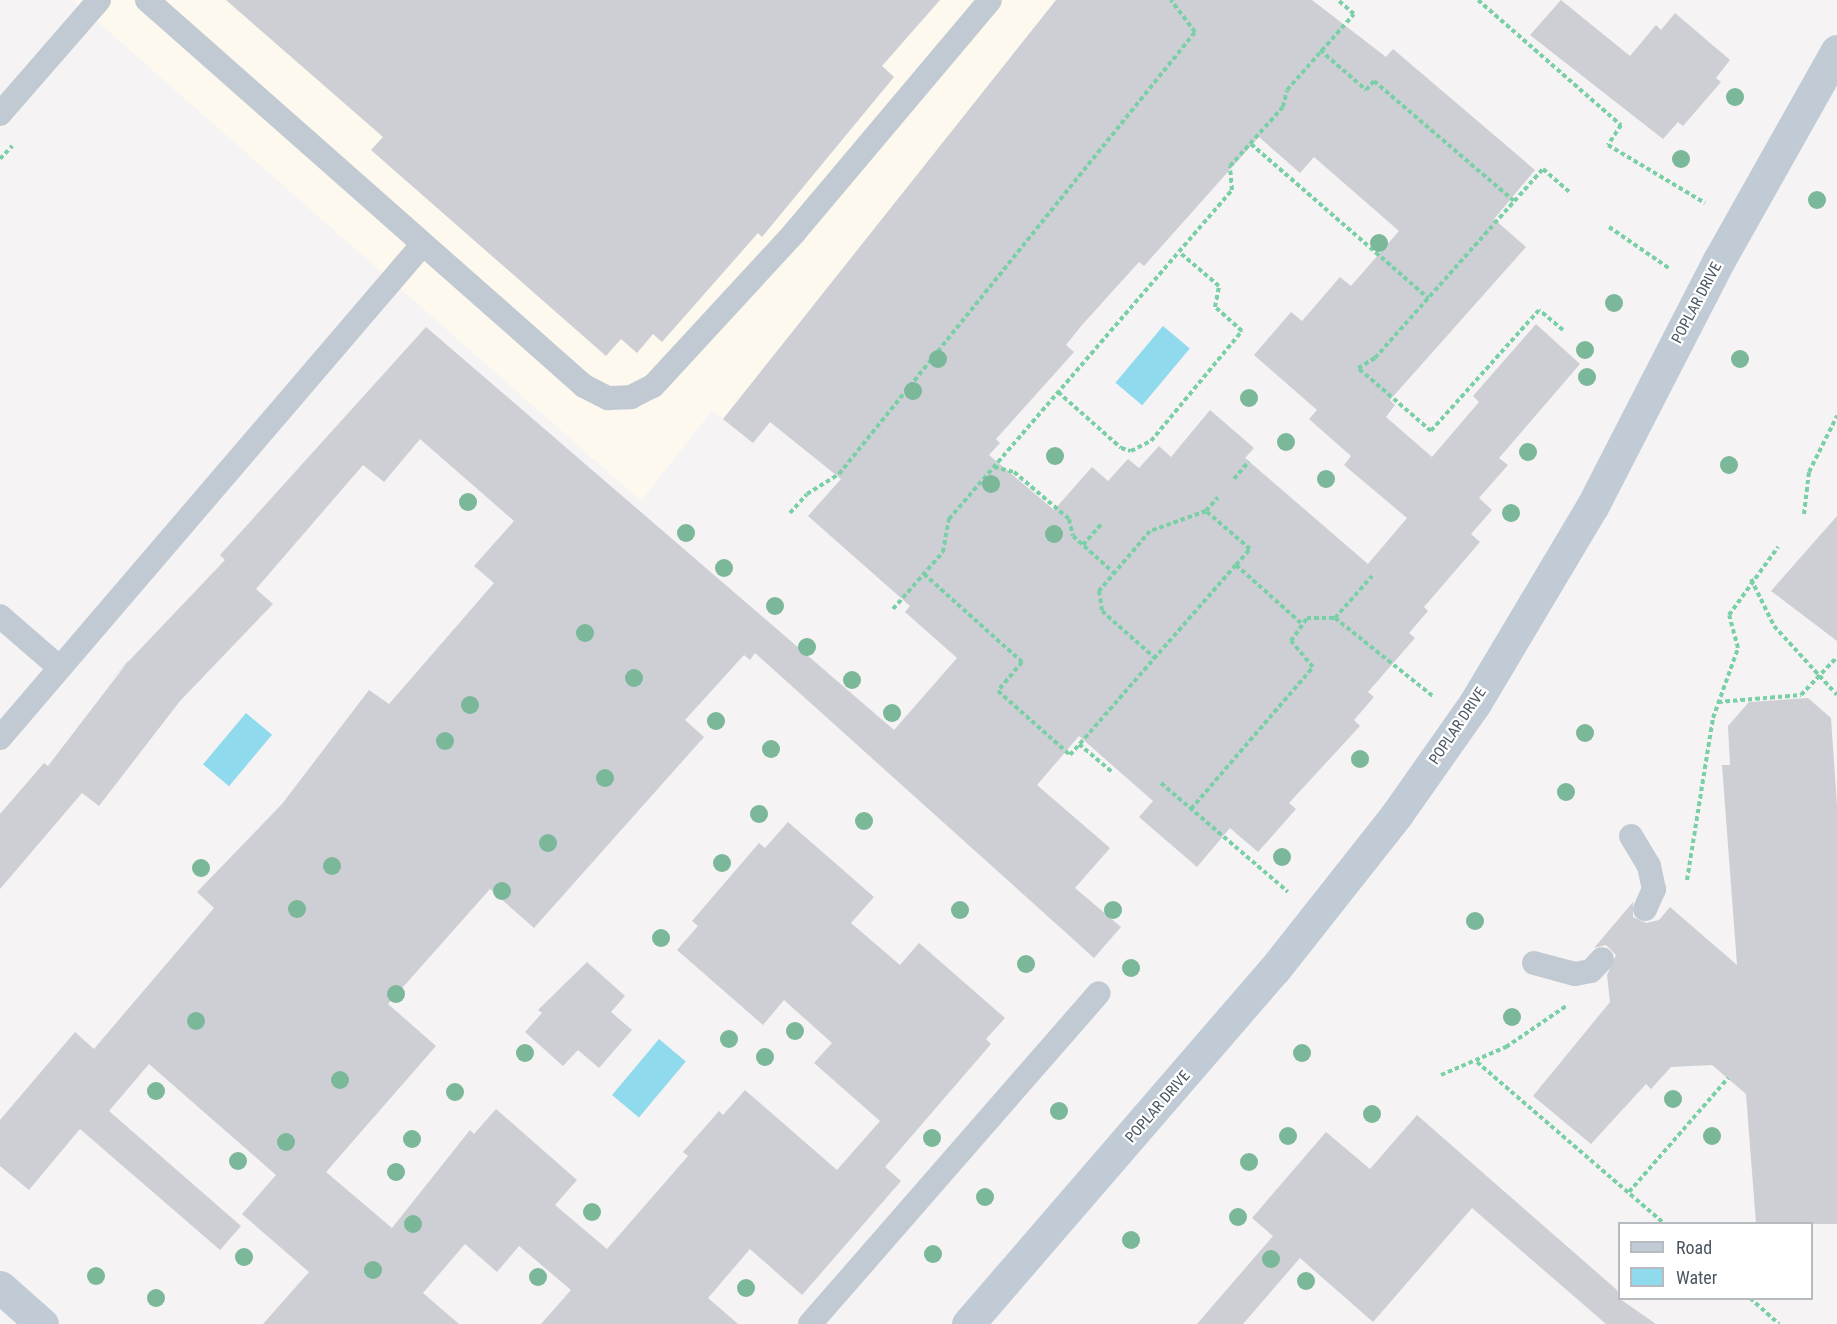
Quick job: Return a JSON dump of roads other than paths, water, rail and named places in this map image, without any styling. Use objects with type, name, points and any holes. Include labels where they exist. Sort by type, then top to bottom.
[{"type":"main road","name":"POPLAR DRIVE","points":[[968,1324],[1274,970],[1397,814],[1475,703],[1592,507],[1719,260],[1837,51]]},
{"type":"main road","points":[[0,1287],[42,1324]]},
{"type":"lane","points":[[0,114],[99,0]]},
{"type":"lane","points":[[147,0],[584,386],[608,398],[631,397],[653,386],[794,233],[990,0]]},
{"type":"lane","points":[[0,738],[423,244]]},
{"type":"lane","points":[[0,616],[60,668]]},
{"type":"lane","points":[[1631,836],[1649,866],[1654,889],[1645,909]]},
{"type":"lane","points":[[1534,963],[1575,974],[1591,971],[1602,959]]},
{"type":"lane","points":[[810,1324],[1099,993]]},
{"type":"water","points":[[1163,326],[1190,348],[1142,405],[1115,383]]},
{"type":"water","points":[[246,713],[272,735],[229,786],[203,764]]},
{"type":"water","points":[[659,1039],[686,1061],[639,1117],[612,1095]]}]
